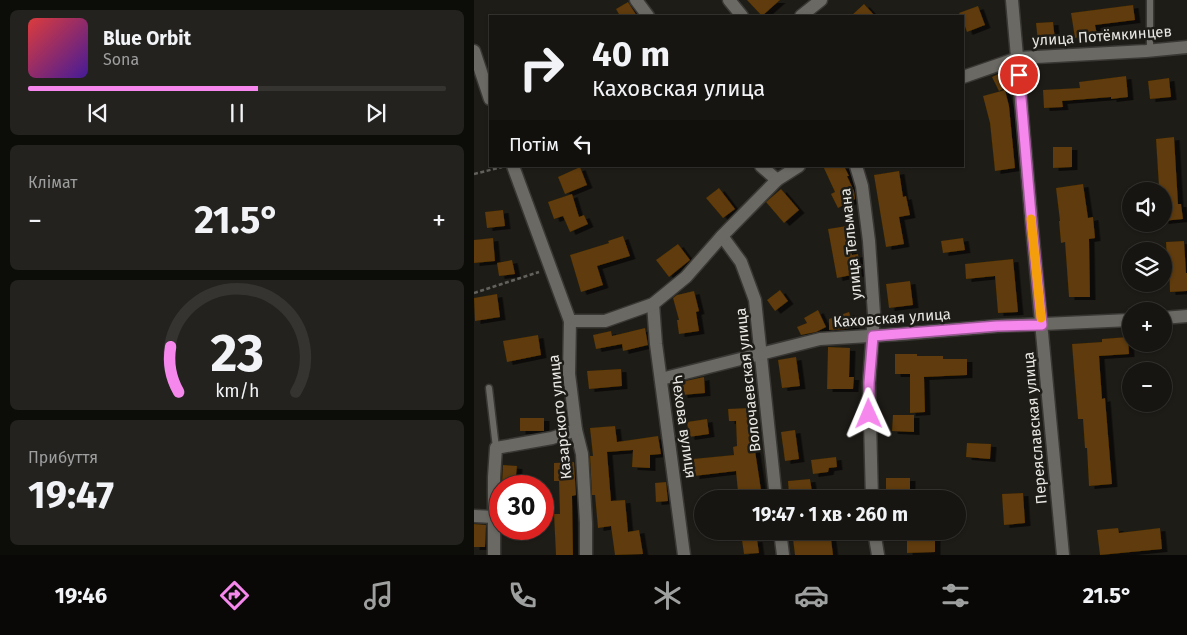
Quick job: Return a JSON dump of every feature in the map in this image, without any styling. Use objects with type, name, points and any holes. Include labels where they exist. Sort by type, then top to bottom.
[{"type":"street","points":[[636,0],[647,15]]},
{"type":"street","points":[[729,0],[741,15]]},
{"type":"street","points":[[802,15],[821,0]]},
{"type":"street","name":"Переяславская улица","points":[[1012,0],[1063,555]]},
{"type":"street","name":"улица Потёмкинцев","points":[[964,77],[1018,58],[1150,51],[1187,47]]},
{"type":"street","points":[[474,51],[489,96]]},
{"type":"street","name":"Казарского улица","points":[[513,167],[570,321],[570,374],[576,430],[582,454],[586,555]]},
{"type":"street","points":[[762,167],[777,180]]},
{"type":"street","points":[[570,321],[605,321],[652,304],[686,277],[722,236],[777,180],[796,167]]},
{"type":"street","name":"улица Тельмана","points":[[856,167],[862,186],[869,241],[874,314],[869,383],[872,490]]},
{"type":"street","name":"Волочаевская улица","points":[[722,236],[742,262],[756,300],[775,490]]},
{"type":"street","name":"Чехова вулиця","points":[[652,304],[684,555]]},
{"type":"street","points":[[1172,317],[1187,316]]},
{"type":"street","name":"Каховская улица","points":[[661,379],[820,339],[997,326],[1122,320]]},
{"type":"street","points":[[495,475],[496,448],[552,438],[576,430]]},
{"type":"street","points":[[474,516],[489,517]]},
{"type":"street","points":[[494,540],[494,555]]},
{"type":"street","points":[[781,540],[783,555]]},
{"type":"street","points":[[876,540],[878,555]]},
{"type":"lane","points":[[1150,0],[1150,51]]},
{"type":"lane","points":[[489,388],[496,448]]},
{"type":"path","points":[[474,174],[500,167]]},
{"type":"path","points":[[474,293],[550,268]]},
{"type":"building","points":[[747,0],[780,0],[763,15]]},
{"type":"building","points":[[628,2],[636,15],[619,15],[616,9]]},
{"type":"building","points":[[864,4],[874,15],[852,15]]},
{"type":"building","points":[[1133,5],[1135,20],[1095,25],[1097,34],[1075,38],[1071,13]]},
{"type":"building","points":[[978,6],[985,25],[967,32],[964,24],[964,15],[959,13]]},
{"type":"building","points":[[1053,22],[1055,40],[1038,42],[1036,23]]},
{"type":"building","points":[[1007,70],[1011,78],[1011,85],[999,91],[992,77]]},
{"type":"building","points":[[1126,76],[1128,97],[1062,101],[1063,107],[1044,108],[1043,90],[1080,88],[1079,82]]},
{"type":"building","points":[[1169,78],[1171,97],[1150,99],[1148,81]]},
{"type":"building","points":[[1005,90],[1009,106],[1015,168],[995,171],[990,123],[983,96]]},
{"type":"building","points":[[1174,137],[1178,204],[1181,204],[1183,219],[1172,220],[1172,182],[1159,182],[1156,139]]},
{"type":"building","points":[[1053,147],[1072,147],[1072,167],[1053,168]]},
{"type":"building","points":[[580,167],[587,185],[565,194],[558,177]]},
{"type":"building","points":[[823,167],[844,167],[854,191],[855,199],[838,208],[831,194],[835,192]]},
{"type":"building","points":[[899,171],[903,197],[906,196],[910,215],[899,217],[904,244],[886,247],[874,175]]},
{"type":"building","points":[[1083,184],[1088,218],[1093,217],[1095,238],[1089,239],[1090,297],[1069,297],[1065,242],[1061,243],[1056,188]]},
{"type":"building","points":[[719,188],[735,209],[723,218],[706,198]]},
{"type":"building","points":[[781,189],[799,210],[784,223],[766,202]]},
{"type":"building","points":[[572,194],[579,217],[584,215],[588,224],[570,232],[563,216],[554,219],[548,202]]},
{"type":"building","points":[[503,210],[505,226],[487,228],[485,212]]},
{"type":"building","points":[[847,226],[852,255],[858,254],[861,273],[837,278],[828,229]]},
{"type":"building","points":[[623,236],[630,256],[597,266],[603,285],[581,292],[570,255],[609,243],[608,241]]},
{"type":"building","points":[[493,238],[495,261],[474,263],[474,240]]},
{"type":"building","points":[[963,238],[965,250],[943,253],[941,241]]},
{"type":"building","points":[[1184,241],[1188,291],[1172,292],[1172,242],[1166,242]]},
{"type":"building","points":[[678,244],[690,260],[669,277],[656,260]]},
{"type":"building","points":[[1013,259],[1018,312],[998,313],[995,276],[966,279],[965,264]]},
{"type":"building","points":[[512,260],[515,274],[499,276],[497,263]]},
{"type":"building","points":[[910,281],[913,305],[889,308],[886,284]]},
{"type":"building","points":[[780,290],[788,301],[775,311],[767,300]]},
{"type":"building","points":[[694,291],[699,311],[696,312],[699,331],[679,334],[677,320],[679,320],[673,298],[677,295]]},
{"type":"building","points":[[497,294],[500,317],[475,321],[474,298]]},
{"type":"building","points":[[818,310],[826,327],[816,332],[801,335],[797,327],[807,323],[804,318]]},
{"type":"building","points":[[849,312],[854,326],[846,329],[829,330],[829,319]]},
{"type":"building","points":[[645,328],[648,345],[623,351],[622,344],[596,349],[593,335],[611,331],[612,336]]},
{"type":"building","points":[[538,335],[541,355],[507,362],[503,341]]},
{"type":"building","points":[[1122,337],[1122,352],[1129,352],[1129,354],[1099,356],[1102,399],[1105,398],[1112,484],[1089,486],[1083,419],[1078,419],[1072,344],[1102,342],[1102,339]]},
{"type":"building","points":[[828,347],[850,348],[849,377],[854,377],[853,389],[827,389]]},
{"type":"building","points":[[895,354],[943,356],[943,359],[967,359],[967,375],[924,377],[925,412],[910,413],[910,374],[895,374]]},
{"type":"building","points":[[796,357],[800,386],[782,388],[778,360]]},
{"type":"building","points":[[621,369],[622,386],[589,389],[587,371]]},
{"type":"building","points":[[704,377],[705,393],[682,395],[681,382]]},
{"type":"building","points":[[750,408],[752,444],[754,444],[761,490],[738,490],[736,471],[694,476],[693,459],[734,455],[733,447],[737,446],[736,421],[729,421],[728,409]]},
{"type":"building","points":[[893,415],[914,415],[914,432],[892,431]]},
{"type":"building","points":[[520,418],[544,418],[544,431],[520,431]]},
{"type":"building","points":[[707,419],[709,434],[689,437],[687,422]]},
{"type":"building","points":[[615,426],[617,442],[658,436],[661,454],[650,455],[650,468],[632,467],[633,450],[607,452],[611,501],[625,500],[628,532],[639,530],[643,554],[615,555],[611,526],[598,528],[595,495],[592,495],[590,456],[593,456],[590,428]]},
{"type":"building","points":[[795,430],[799,459],[785,461],[781,432]]},
{"type":"building","points":[[967,443],[991,444],[990,459],[966,457]]},
{"type":"building","points":[[836,457],[837,467],[829,468],[828,472],[813,474],[811,460]]},
{"type":"building","points":[[574,462],[576,495],[572,496],[573,555],[556,555],[554,514],[560,514],[559,481],[554,481],[554,463]]},
{"type":"building","points":[[503,465],[517,466],[516,475],[502,475]]},
{"type":"building","points":[[886,478],[910,478],[910,490],[886,490]]},
{"type":"building","points":[[810,479],[812,490],[789,490],[788,481]]},
{"type":"building","points":[[666,482],[668,501],[656,502],[655,483]]},
{"type":"building","points":[[1023,493],[1025,523],[1004,525],[1002,494]]},
{"type":"building","points":[[474,524],[486,525],[485,547],[474,547]]},
{"type":"building","points":[[1118,528],[1119,533],[1160,528],[1162,549],[1100,555],[1097,530]]},
{"type":"building","points":[[742,540],[757,540],[759,553],[744,554]]},
{"type":"building","points":[[793,540],[831,540],[833,555],[795,555]]},
{"type":"building","points":[[907,540],[935,540],[935,552],[907,553]]},
{"type":"slow traffic","points":[[1031,219],[1041,318]]},
{"type":"route","points":[[869,414],[869,383],[873,336],[997,326],[1042,325],[1019,75]]}]
